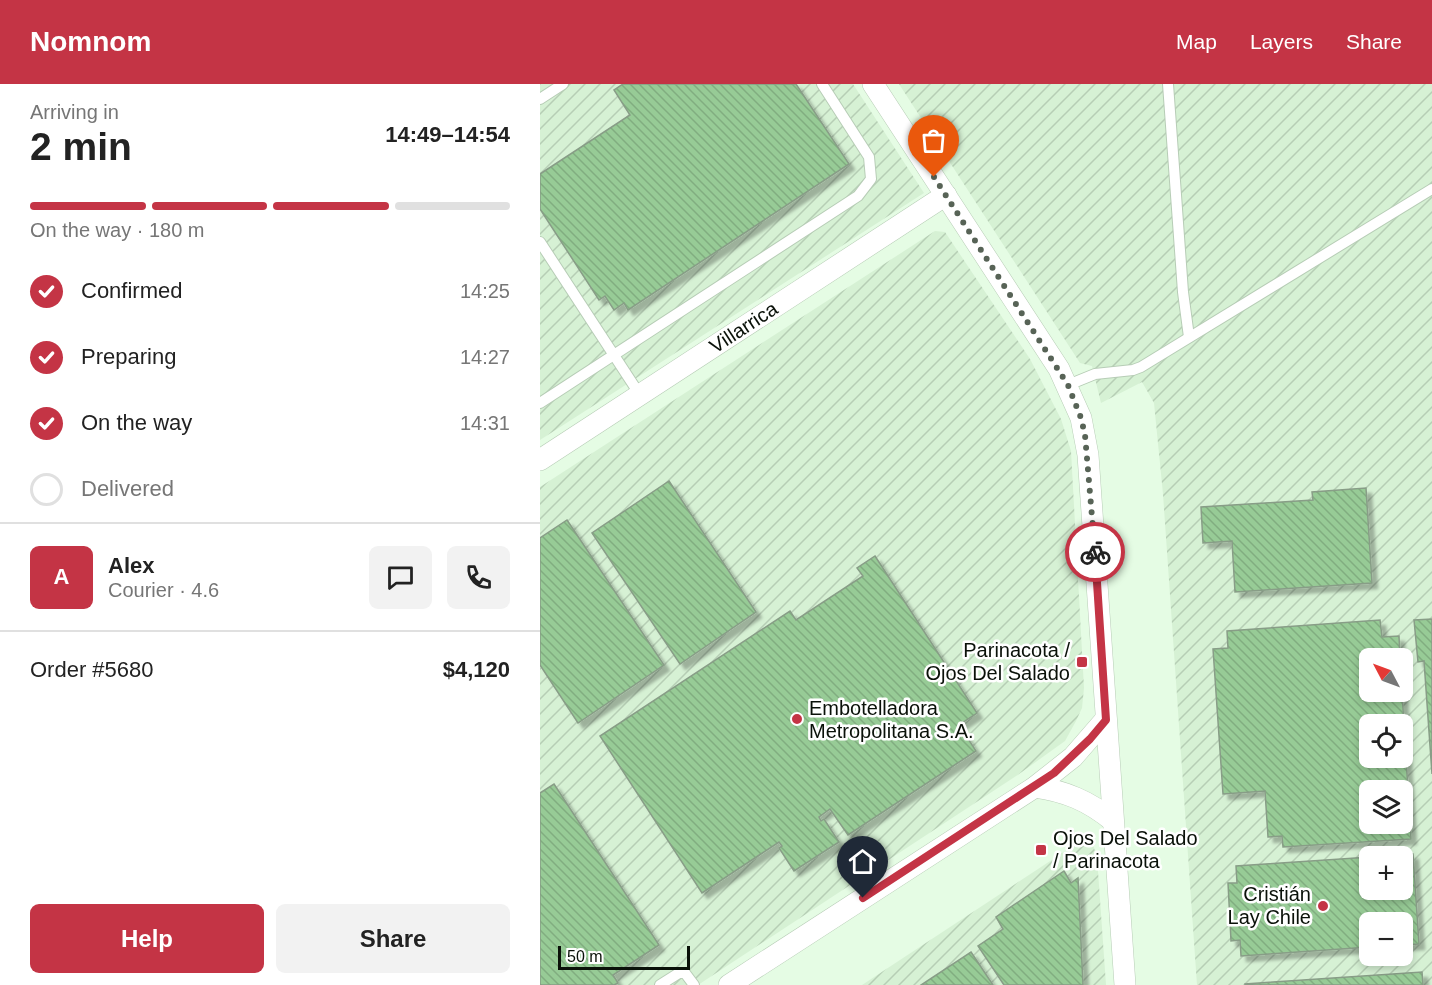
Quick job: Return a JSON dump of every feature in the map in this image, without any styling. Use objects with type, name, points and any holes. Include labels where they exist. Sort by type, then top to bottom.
[{"type":"street","points":[[873,84],[1068,385],[1081,418],[1088,455],[1125,985]]},
{"type":"street","name":"Villarrica","points":[[540,460],[946,195]]},
{"type":"street","points":[[729,985],[1035,787],[1073,758],[1106,720]]},
{"type":"street","points":[[1035,787],[1077,797],[1113,821]]},
{"type":"lane","points":[[540,99],[563,84]]},
{"type":"lane","points":[[540,403],[858,196],[871,179],[869,157],[822,84]]},
{"type":"lane","points":[[1168,84],[1183,292],[1189,337]]},
{"type":"lane","points":[[1068,385],[1095,374],[1141,368],[1432,189]]},
{"type":"lane","points":[[540,242],[639,395]]},
{"type":"lane","points":[[660,985],[679,973],[685,973],[694,985]]},
{"type":"shaded area","points":[[540,84],[853,84],[924,193],[540,440]]},
{"type":"shaded area","points":[[899,84],[1432,84],[1432,985],[1197,985],[1163,494],[1154,403],[1142,382],[1101,403],[1092,366],[1080,363]]},
{"type":"shaded area","points":[[935,231],[945,232],[1030,359],[1061,419],[1071,451],[1084,688],[1082,708],[1076,721],[1065,741],[1019,774],[698,985],[540,985],[540,487]]},
{"type":"shaded area","points":[[1085,838],[1093,845],[1097,857],[1106,985],[862,985]]},
{"type":"building","points":[[623,84],[796,84],[849,164],[628,310],[624,303],[614,310],[605,296],[599,300],[540,209],[540,174],[630,115],[614,90]]},
{"type":"building","points":[[669,481],[756,612],[680,664],[592,533]]},
{"type":"building","points":[[1366,488],[1372,583],[1235,592],[1232,541],[1203,543],[1201,507],[1313,500],[1312,492]]},
{"type":"building","points":[[567,520],[664,665],[578,723],[540,665],[540,538]]},
{"type":"building","name":"Embotelladora Metropolitana S.A.","points":[[875,556],[977,713],[959,725],[976,751],[848,835],[830,809],[819,817],[821,821],[824,819],[839,842],[794,871],[779,848],[782,846],[779,842],[702,893],[600,736],[790,611],[796,620],[863,576],[857,568]]},
{"type":"building","points":[[1432,619],[1432,774],[1424,661],[1418,662],[1414,620]]},
{"type":"building","points":[[1380,620],[1382,637],[1399,636],[1400,648],[1359,648],[1359,702],[1403,702],[1403,714],[1359,714],[1359,768],[1407,768],[1407,780],[1359,780],[1359,834],[1411,834],[1411,839],[1283,847],[1282,836],[1268,837],[1265,791],[1223,794],[1213,649],[1228,648],[1227,631]]},
{"type":"building","points":[[554,784],[659,945],[613,975],[618,983],[614,985],[540,985],[540,793]]},
{"type":"building","name":"Cristián Lay Chile","points":[[1413,854],[1419,944],[1413,944],[1413,912],[1359,912],[1359,948],[1241,956],[1240,940],[1231,941],[1228,883],[1237,883],[1236,866],[1359,858],[1359,900],[1413,900]]},
{"type":"building","points":[[1064,871],[1071,883],[1078,878],[1083,985],[1004,985],[978,946],[1003,929],[996,917]]},
{"type":"building","points":[[971,952],[993,985],[921,985]]},
{"type":"building","points":[[1422,972],[1423,985],[1245,985],[1245,984]]},
{"type":"way so far","points":[[934,177],[1059,369],[1075,401],[1081,418],[1088,455],[1095,552]]},
{"type":"place","name":"Parinacota / Ojos Del Salado","points":[[1082,662]]},
{"type":"place","name":"Embotelladora Metropolitana S.A.","points":[[797,719]]},
{"type":"place","name":"Ojos Del Salado / Parinacota","points":[[1041,850]]},
{"type":"place","name":"Cristián Lay Chile","points":[[1323,906]]},
{"type":"route","points":[[863,898],[1035,787],[1073,758],[1106,720],[1095,552]]}]
